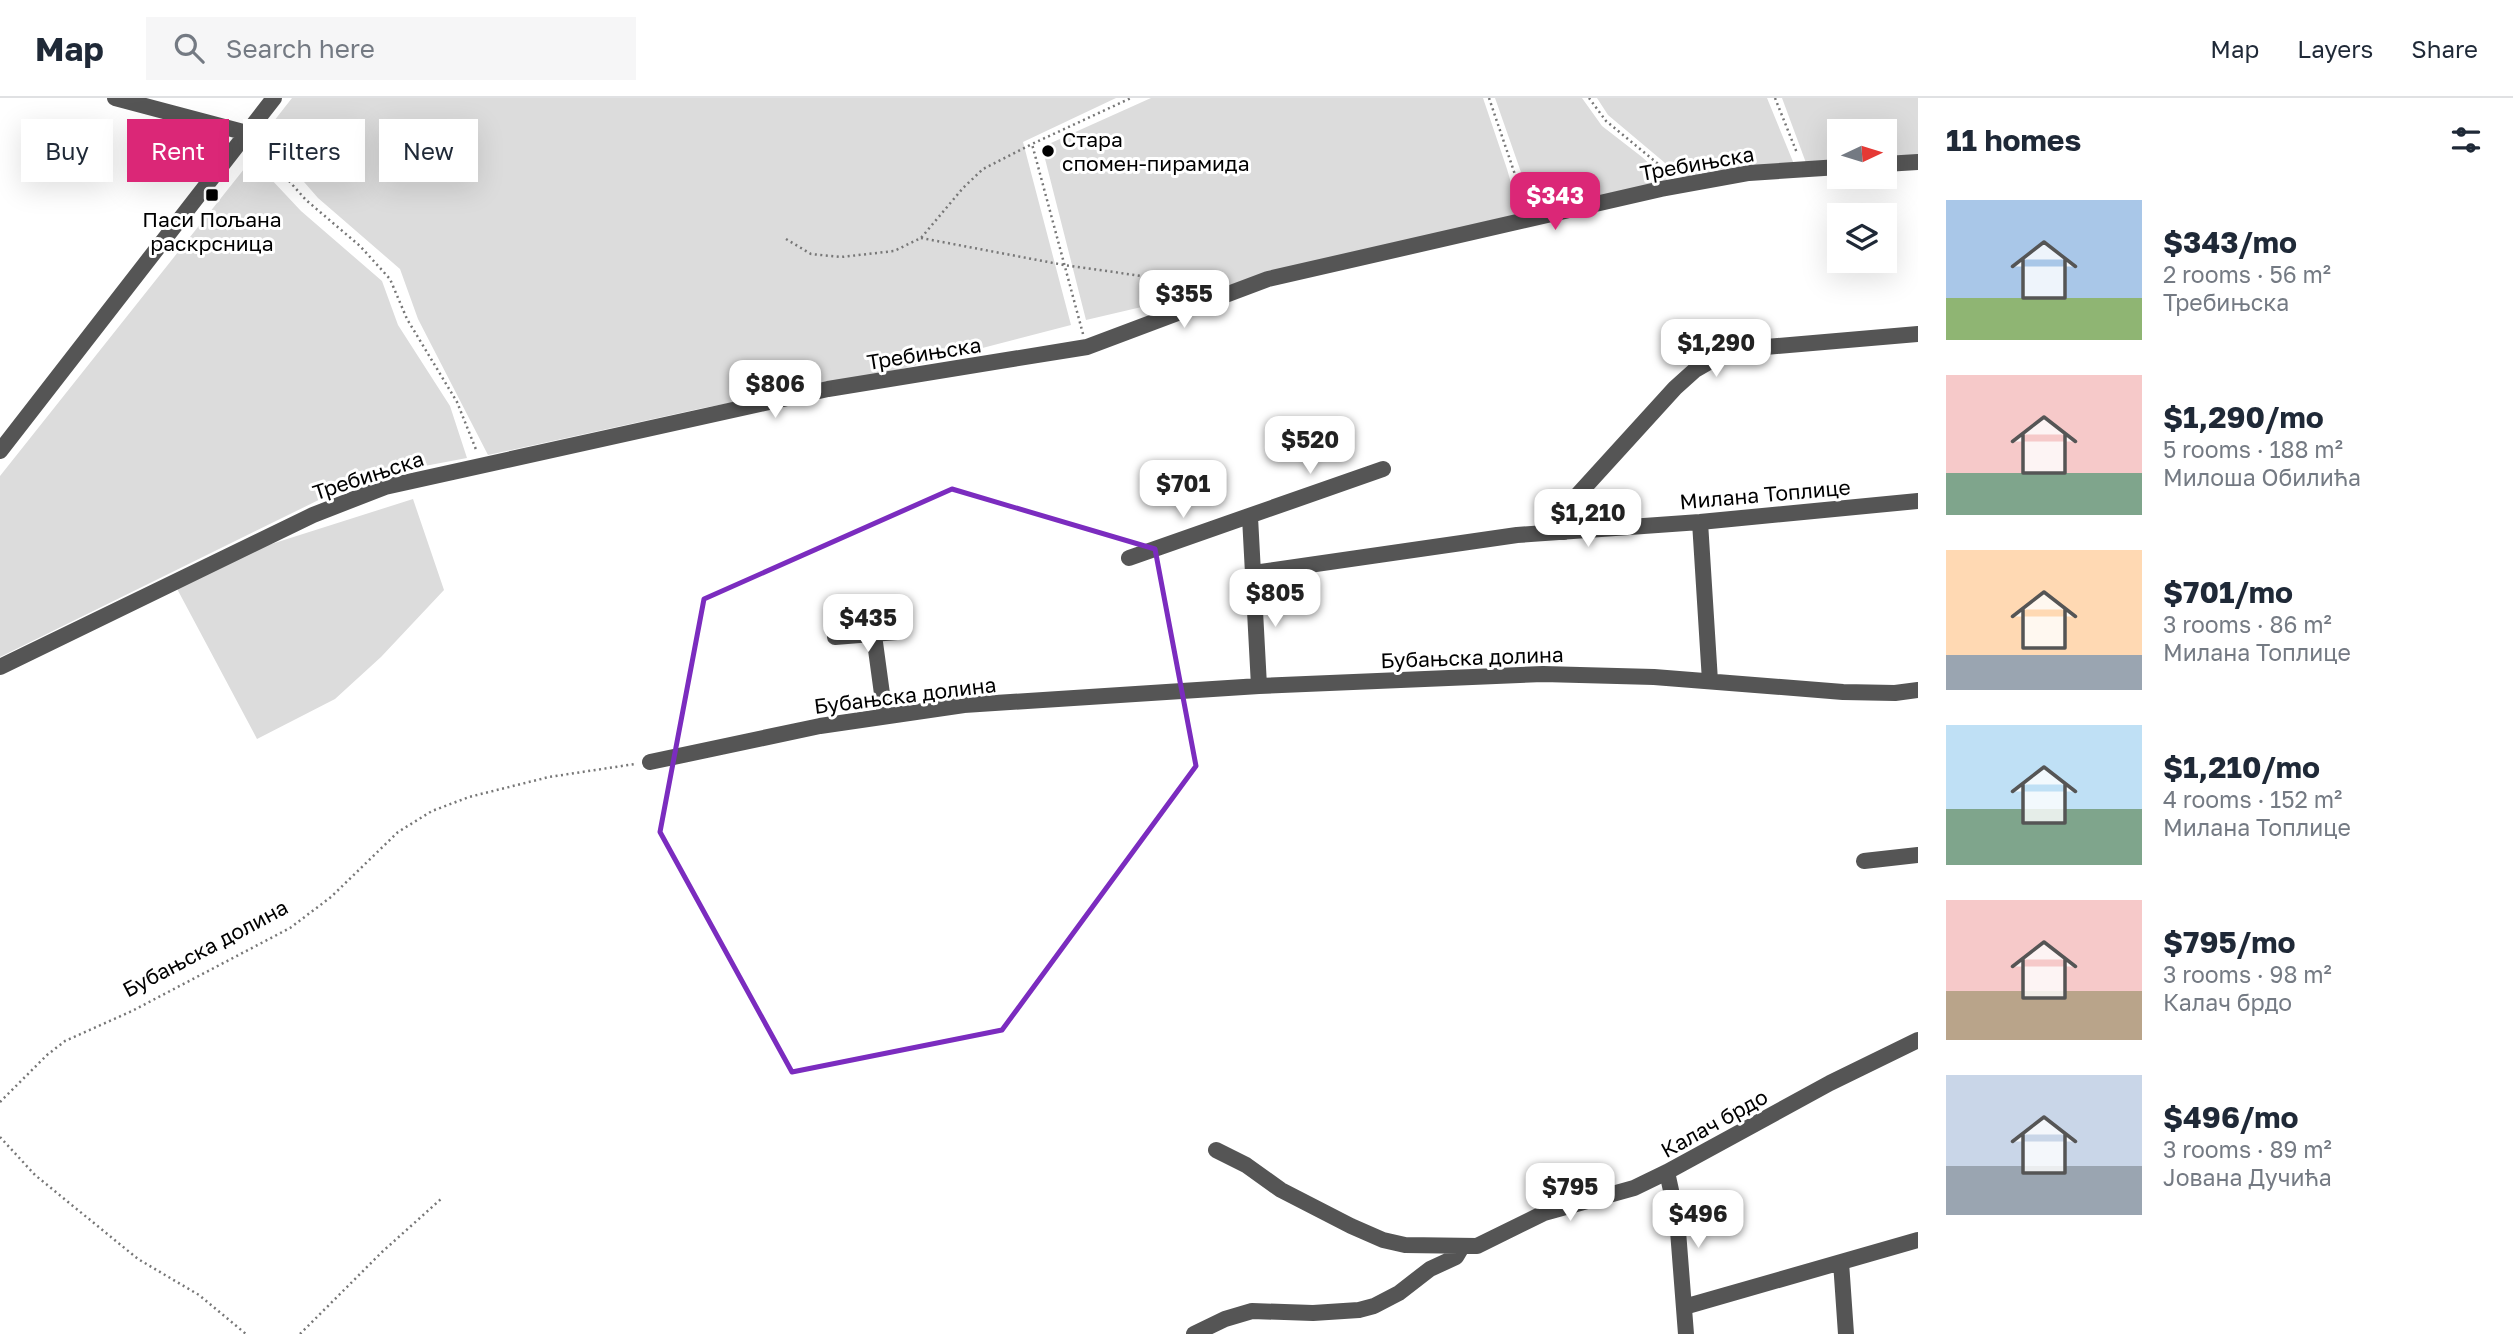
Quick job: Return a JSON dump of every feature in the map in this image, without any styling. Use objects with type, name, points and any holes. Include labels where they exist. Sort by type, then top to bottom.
[{"type":"street","points":[[115,98],[243,133]]},
{"type":"street","points":[[258,119],[274,98]]},
{"type":"street","points":[[0,451],[243,139]]},
{"type":"street","points":[[1897,163],[1918,162]]},
{"type":"street","name":"Требињска","points":[[0,667],[325,510],[385,487],[828,389],[1087,347],[1268,279],[1684,185],[1749,173],[1827,168]]},
{"type":"street","points":[[1564,532],[1567,513],[1573,500],[1650,414],[1695,370],[1721,355],[1742,349],[1918,334]]},
{"type":"street","points":[[1129,558],[1383,469]]},
{"type":"street","name":"Милана Топлице","points":[[1254,573],[1480,540],[1918,501]]},
{"type":"street","points":[[1250,517],[1259,686]]},
{"type":"street","points":[[1700,522],[1710,681]]},
{"type":"street","points":[[835,636],[897,632]]},
{"type":"street","points":[[874,635],[885,716]]},
{"type":"street","name":"Бубањска долина","points":[[650,762],[781,734],[964,705],[1259,686],[1543,674],[1654,677],[1843,692],[1918,690]]},
{"type":"street","points":[[1864,861],[1918,855]]},
{"type":"street","name":"Калач брдо","points":[[1216,1150],[1246,1165],[1282,1190],[1383,1240],[1405,1245],[1462,1247],[1488,1242],[1544,1213],[1634,1188],[1839,1078],[1918,1040]]},
{"type":"street","points":[[1667,1172],[1677,1218],[1686,1334]]},
{"type":"street","points":[[1684,1307],[1918,1240]]},
{"type":"street","points":[[1194,1334],[1225,1319],[1252,1311],[1313,1313],[1359,1310],[1374,1306],[1399,1293],[1430,1269],[1451,1260],[1462,1247]]},
{"type":"street","points":[[1841,1262],[1846,1334]]},
{"type":"path","points":[[786,239],[811,254],[841,257],[894,251],[921,238],[962,188],[983,169],[1130,98]]},
{"type":"path","points":[[1489,98],[1530,219]]},
{"type":"path","points":[[1589,98],[1606,121],[1684,185]]},
{"type":"path","points":[[1775,98],[1804,169]]},
{"type":"path","points":[[1032,144],[1087,347]]},
{"type":"path","points":[[290,182],[306,200],[360,246],[390,279],[407,319],[457,402],[481,465]]},
{"type":"path","points":[[921,238],[1064,265],[1163,279],[1229,279]]},
{"type":"path","name":"Бубањска долина","points":[[0,1102],[47,1055],[65,1041],[132,1011],[290,928],[331,897],[398,832],[432,811],[469,797],[549,777],[650,762]]},
{"type":"path","points":[[0,1138],[36,1175],[138,1259],[199,1295],[247,1334]]},
{"type":"path","points":[[300,1334],[382,1252],[441,1199]]},
{"type":"highlighted area","points":[[952,489],[1155,549],[1196,766],[1002,1030],[792,1072],[660,832],[704,599]]},
{"type":"shaded area","points":[[292,98],[1116,98],[1023,142],[1071,325],[867,378],[703,408],[488,455],[418,319],[400,269],[318,198],[304,182],[365,182],[365,119],[276,119]]},
{"type":"shaded area","points":[[1151,98],[1483,98],[1521,218],[1086,320],[1042,147]]},
{"type":"shaded area","points":[[1495,98],[1582,98],[1602,126],[1675,187],[1536,215]]},
{"type":"shaded area","points":[[1597,98],[1767,98],[1796,169],[1690,184],[1608,115]]},
{"type":"shaded area","points":[[1782,98],[1918,98],[1918,161],[1897,163],[1897,119],[1827,119],[1827,169],[1809,171]]},
{"type":"shaded area","points":[[243,170],[243,182],[274,182],[301,211],[382,281],[398,325],[450,406],[467,458],[377,475],[343,488],[0,657],[0,476]]},
{"type":"shaded area","points":[[413,499],[444,590],[381,657],[335,699],[257,739],[175,585],[262,547]]},
{"type":"place","name":"Стара спомен-пирамида","points":[[1048,151]]},
{"type":"place","name":"Паси Пољана раскрсница","points":[[212,195]]}]
